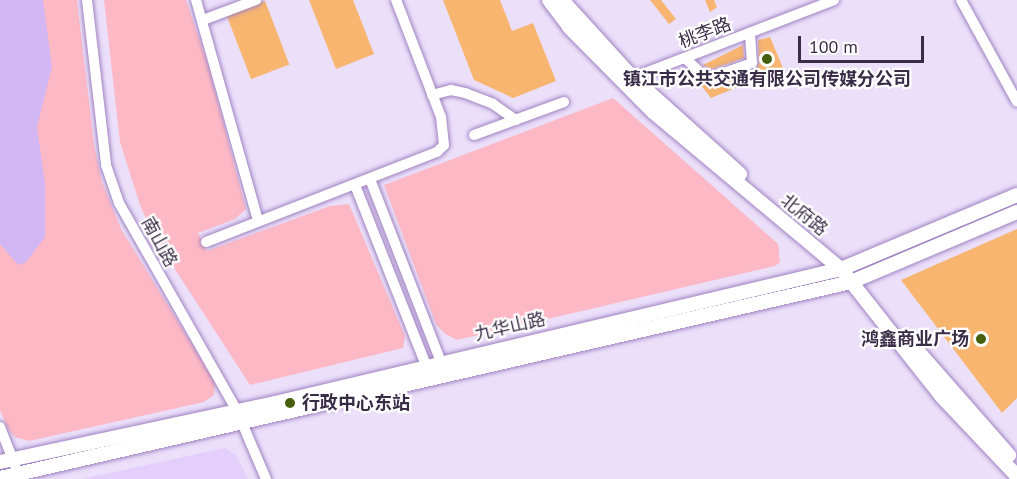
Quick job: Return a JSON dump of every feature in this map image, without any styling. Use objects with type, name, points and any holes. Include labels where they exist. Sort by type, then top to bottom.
[{"type":"main road","name":"北府路","points":[[549,0],[627,80],[844,268],[951,392],[1017,463]]},
{"type":"main road","name":"北府路","points":[[562,0],[627,80]]},
{"type":"main road","name":"九华山路","points":[[0,478],[19,477],[426,365],[844,268],[1017,195]]},
{"type":"main road","name":"九华山路","points":[[6,460],[240,417],[854,280],[1017,212]]},
{"type":"main road","name":"北府路","points":[[854,280],[942,397],[1017,476]]},
{"type":"street","name":"南山路","points":[[87,0],[105,165],[119,202],[240,417],[266,479]]},
{"type":"street","points":[[196,0],[258,221]]},
{"type":"street","points":[[203,20],[256,0]]},
{"type":"street","points":[[207,242],[437,152],[444,145],[444,129],[396,0]]},
{"type":"street","name":"桃李路","points":[[627,80],[834,0]]},
{"type":"street","points":[[961,0],[1017,102]]},
{"type":"street","points":[[685,58],[703,75],[712,77],[752,63],[750,33]]},
{"type":"street","points":[[432,95],[452,90],[465,93],[493,104],[516,120]]},
{"type":"street","points":[[474,135],[564,102]]},
{"type":"street","points":[[370,179],[441,362]]},
{"type":"street","points":[[355,185],[426,365]]},
{"type":"street","points":[[0,427],[6,460],[19,477]]},
{"type":"shaded area","points":[[0,0],[77,0],[94,145],[102,182],[121,229],[215,382],[214,395],[204,402],[29,441],[15,437],[8,429],[0,410]]},
{"type":"shaded area","points":[[0,0],[43,0],[52,67],[37,127],[45,184],[45,237],[26,262],[18,265],[0,244]]},
{"type":"shaded area","points":[[104,0],[186,0],[209,68],[246,209],[235,219],[198,233],[207,251],[330,206],[349,204],[405,336],[403,348],[250,385],[160,246],[141,208],[120,142]]},
{"type":"shaded area","points":[[613,98],[778,244],[780,262],[775,266],[457,340],[445,334],[436,324],[384,185]]},
{"type":"shaded area","points":[[225,448],[236,455],[248,479],[82,479]]},
{"type":"building","points":[[309,0],[353,0],[374,54],[336,69]]},
{"type":"building","points":[[443,0],[500,0],[512,31],[533,23],[556,81],[513,98],[474,80]]},
{"type":"building","points":[[650,0],[661,0],[676,19],[669,24]]},
{"type":"building","points":[[705,0],[714,0],[717,7],[710,12]]},
{"type":"building","points":[[265,1],[289,64],[251,79],[227,16]]},
{"type":"building","points":[[770,37],[783,68],[711,98],[697,80],[714,84],[755,70],[759,63],[758,40]]},
{"type":"building","points":[[743,45],[744,58],[712,69],[703,65]]},
{"type":"building","name":"鸿鑫商业广场","points":[[1017,229],[1017,398],[1002,413],[901,280]]},
{"type":"place","name":"镇江市公共交通有限公司传媒分公司","points":[[767,59]]},
{"type":"place","name":"鸿鑫商业广场","points":[[981,339]]},
{"type":"place","name":"行政中心东站","points":[[290,403]]}]
